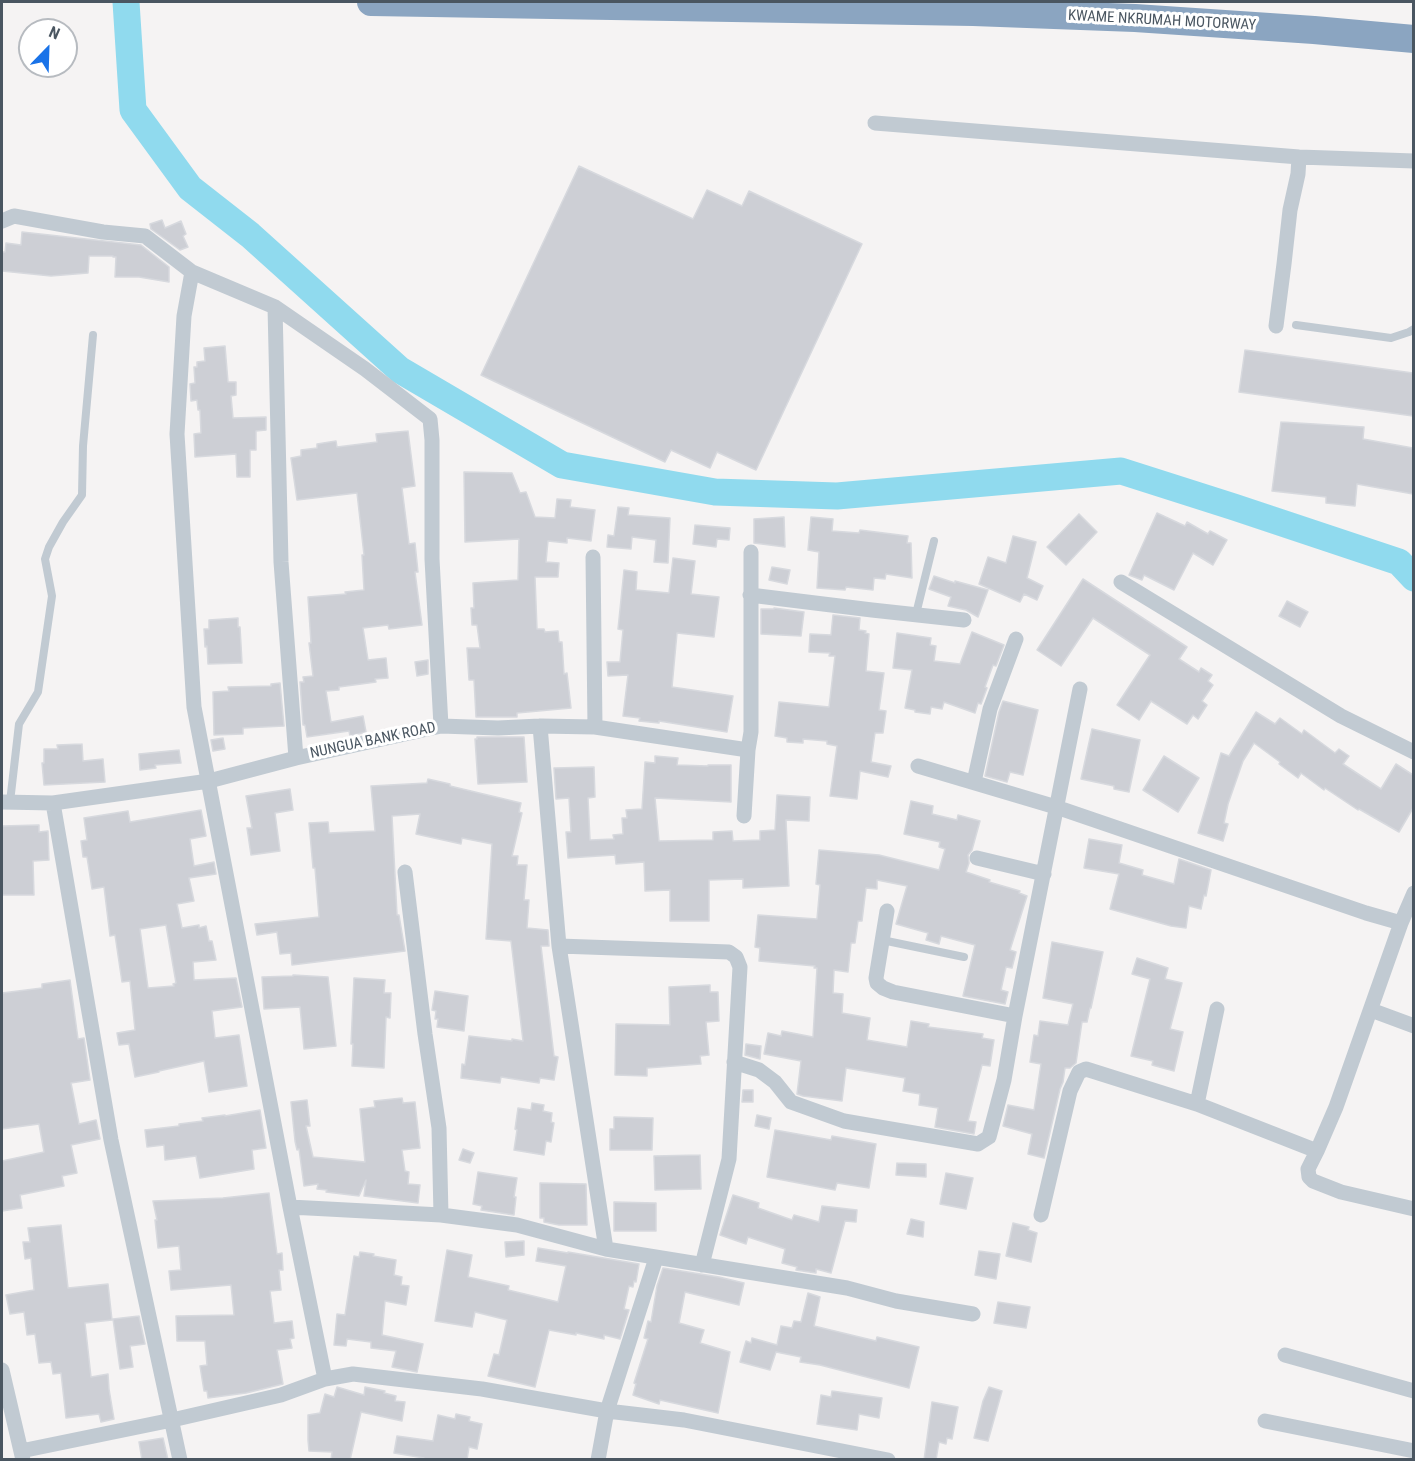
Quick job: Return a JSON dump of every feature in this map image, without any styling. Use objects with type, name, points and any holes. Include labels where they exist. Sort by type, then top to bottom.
[{"type":"highway","name":"KWAME NKRUMAH MOTORWAY","points":[[371,2],[973,12],[1135,18],[1413,39]]},
{"type":"street","points":[[875,123],[1299,157],[1413,161]]},
{"type":"street","points":[[1276,326],[1299,157]]},
{"type":"street","points":[[2,221],[14,216],[103,232],[145,236],[192,272],[275,308],[365,369],[430,418],[432,559],[441,726]]},
{"type":"street","points":[[192,272],[183,316],[177,434],[194,706],[325,1379]]},
{"type":"street","points":[[275,308],[281,561],[296,758]]},
{"type":"street","points":[[744,816],[751,732],[751,552]]},
{"type":"street","points":[[593,557],[595,727]]},
{"type":"street","points":[[1121,582],[1341,716],[1413,752]]},
{"type":"street","points":[[750,595],[964,620]]},
{"type":"street","points":[[974,782],[990,710],[1016,639]]},
{"type":"street","points":[[734,1062],[759,1070],[776,1082],[791,1102],[844,1121],[978,1144],[989,1137],[1004,1080],[1080,689]]},
{"type":"street","name":"NUNGUA BANK ROAD","points":[[6,802],[53,802],[209,781],[296,758],[441,726],[595,727],[748,750]]},
{"type":"street","points":[[540,726],[559,946],[606,1249]]},
{"type":"street","points":[[918,766],[1056,807],[1401,923]]},
{"type":"street","points":[[53,802],[111,1140],[180,1460]]},
{"type":"street","points":[[977,858],[1044,874]]},
{"type":"street","points":[[405,872],[439,1128],[441,1215]]},
{"type":"street","points":[[1413,896],[1401,923],[1336,1107],[1308,1169],[1309,1177],[1313,1181],[1341,1192],[1413,1209]]},
{"type":"street","points":[[887,910],[876,978],[877,983],[883,988],[893,992],[1015,1016]]},
{"type":"street","points":[[559,946],[729,952],[736,957],[740,967],[729,1159],[702,1265]]},
{"type":"street","points":[[1197,1104],[1217,1009]]},
{"type":"street","points":[[1371,1010],[1413,1026]]},
{"type":"street","points":[[1041,1215],[1070,1091],[1079,1072],[1086,1069],[1197,1104],[1317,1151]]},
{"type":"street","points":[[290,1207],[441,1215],[517,1225],[606,1249],[847,1288],[896,1301],[974,1314]]},
{"type":"street","points":[[598,1460],[607,1411],[656,1258]]},
{"type":"street","points":[[1285,1355],[1413,1391]]},
{"type":"street","points":[[2,1370],[22,1455],[281,1395],[325,1379],[353,1374],[483,1389],[607,1411],[684,1420],[888,1460]]},
{"type":"street","points":[[1265,1421],[1413,1451]]},
{"type":"lane","points":[[1296,325],[1391,338],[1413,329]]},
{"type":"lane","points":[[6,802],[19,724],[38,692],[52,597],[45,559],[63,522],[81,495],[93,335]]},
{"type":"lane","points":[[916,614],[934,541]]},
{"type":"lane","points":[[882,940],[964,957]]},
{"type":"building","points":[[579,166],[693,219],[707,190],[742,206],[749,191],[862,244],[756,470],[717,452],[710,468],[671,450],[665,462],[481,375]]},
{"type":"building","points":[[162,220],[165,228],[181,221],[186,234],[183,236],[188,247],[180,250],[151,229],[150,224]]},
{"type":"building","points":[[22,232],[141,245],[169,267],[169,282],[139,277],[115,277],[116,257],[113,256],[89,256],[88,273],[51,276],[2,271],[2,252],[5,252],[6,243],[21,245]]},
{"type":"building","points":[[225,346],[228,382],[236,382],[236,395],[231,396],[233,418],[266,417],[266,430],[256,431],[256,450],[250,450],[250,477],[237,477],[236,454],[195,457],[194,434],[201,433],[197,400],[191,401],[190,384],[195,383],[194,367],[197,367],[197,362],[205,361],[204,348]]},
{"type":"building","points":[[1245,350],[1413,373],[1413,416],[1239,392]]},
{"type":"building","points":[[1281,422],[1364,427],[1363,439],[1413,448],[1413,494],[1357,484],[1355,506],[1326,503],[1326,497],[1272,491]]},
{"type":"building","points":[[408,431],[415,486],[402,488],[409,544],[415,543],[418,572],[415,572],[422,625],[389,629],[388,625],[363,628],[368,660],[386,658],[388,678],[326,691],[331,722],[363,716],[366,732],[350,736],[349,731],[307,737],[305,725],[303,725],[300,682],[304,682],[303,677],[313,676],[309,643],[311,643],[308,597],[364,590],[362,555],[364,555],[357,493],[297,500],[291,458],[301,456],[301,450],[317,448],[317,444],[336,441],[337,447],[377,442],[376,434]]},
{"type":"building","points":[[464,472],[512,473],[520,493],[526,492],[535,517],[555,518],[557,499],[571,500],[570,507],[595,510],[591,541],[567,538],[567,543],[548,541],[546,562],[559,563],[558,577],[535,577],[537,629],[544,629],[545,632],[558,631],[559,642],[562,642],[564,674],[567,673],[571,708],[517,713],[517,717],[476,717],[474,680],[469,680],[467,648],[480,648],[477,625],[472,625],[473,583],[518,580],[519,539],[465,542]]},
{"type":"building","points":[[618,507],[629,508],[628,515],[670,518],[668,563],[654,562],[656,540],[632,537],[631,549],[607,547],[608,535],[614,536]]},
{"type":"building","points":[[1157,513],[1185,526],[1187,522],[1208,534],[1210,531],[1227,540],[1213,565],[1193,553],[1174,590],[1144,575],[1142,580],[1129,575]]},
{"type":"building","points":[[1079,514],[1097,532],[1066,565],[1047,547]]},
{"type":"building","points":[[784,517],[785,547],[754,543],[754,519]]},
{"type":"building","points":[[811,517],[833,519],[832,531],[859,533],[860,530],[908,536],[907,543],[911,543],[912,578],[886,574],[885,579],[874,578],[873,590],[846,587],[845,590],[817,588],[819,552],[808,550]]},
{"type":"building","points":[[695,525],[730,528],[729,540],[717,539],[716,547],[693,544]]},
{"type":"building","points":[[1013,536],[1036,542],[1027,578],[1043,586],[1037,600],[1024,594],[1020,602],[979,584],[988,557],[1006,563]]},
{"type":"building","points":[[673,558],[695,561],[691,594],[719,597],[714,637],[677,633],[672,687],[733,696],[727,732],[659,721],[659,723],[639,721],[640,718],[623,716],[628,675],[608,676],[607,662],[620,662],[623,630],[618,629],[624,570],[637,572],[636,590],[669,593]]},
{"type":"building","points":[[772,567],[790,570],[787,584],[769,580]]},
{"type":"building","points":[[934,576],[988,590],[978,617],[966,610],[948,606],[951,597],[929,589]]},
{"type":"building","points":[[1083,579],[1187,647],[1179,659],[1199,672],[1201,668],[1212,675],[1208,681],[1213,685],[1202,701],[1207,705],[1198,719],[1193,715],[1187,724],[1151,701],[1139,720],[1117,705],[1150,655],[1093,618],[1061,666],[1037,650]]},
{"type":"building","points":[[1287,601],[1308,612],[1300,627],[1279,616]]},
{"type":"building","points":[[774,608],[804,612],[801,636],[761,634],[761,609]]},
{"type":"building","points":[[833,615],[860,618],[859,630],[869,634],[866,671],[884,673],[879,710],[886,711],[883,733],[875,733],[871,762],[891,766],[888,777],[860,771],[857,799],[830,796],[837,746],[827,744],[827,741],[803,739],[803,743],[787,742],[787,738],[775,736],[779,702],[829,707],[835,656],[829,656],[830,653],[809,652],[810,634],[831,635]]},
{"type":"building","points":[[238,618],[242,663],[208,664],[204,629],[209,629],[209,620]]},
{"type":"building","points":[[972,632],[1004,645],[996,666],[993,665],[981,704],[978,703],[975,713],[944,702],[942,709],[931,707],[930,714],[905,708],[912,670],[893,668],[897,633],[931,638],[930,645],[936,646],[934,661],[960,664]]},
{"type":"building","points":[[428,660],[428,674],[417,676],[415,662]]},
{"type":"building","points":[[280,683],[284,726],[243,728],[243,734],[214,735],[213,692],[229,691],[228,687],[271,686],[271,684]]},
{"type":"building","points":[[1003,701],[1038,710],[1023,775],[1010,772],[1007,782],[985,776]]},
{"type":"building","points":[[1256,712],[1275,724],[1280,718],[1302,734],[1304,730],[1335,753],[1339,749],[1349,756],[1343,764],[1381,789],[1396,764],[1413,775],[1413,808],[1399,832],[1358,810],[1325,788],[1324,790],[1301,773],[1298,778],[1254,743],[1243,761],[1228,804],[1224,823],[1228,824],[1223,841],[1198,833],[1221,753],[1229,756]]},
{"type":"building","points":[[1092,729],[1140,740],[1129,792],[1114,789],[1114,786],[1081,779]]},
{"type":"building","points":[[477,737],[524,737],[527,782],[478,784],[475,739]]},
{"type":"building","points":[[223,738],[225,749],[213,751],[211,740]]},
{"type":"building","points":[[82,744],[83,761],[103,759],[105,782],[44,785],[42,763],[44,763],[44,749],[58,749],[57,745]]},
{"type":"building","points":[[179,750],[181,763],[155,765],[156,768],[140,770],[139,754]]},
{"type":"building","points":[[655,756],[678,758],[677,765],[731,765],[731,802],[655,798],[659,841],[713,840],[713,832],[732,831],[733,841],[760,840],[760,831],[775,830],[777,795],[810,797],[809,821],[786,820],[789,886],[743,888],[743,879],[709,880],[709,921],[670,921],[670,890],[645,891],[644,862],[616,864],[615,855],[568,858],[566,832],[571,832],[569,798],[556,799],[554,768],[594,767],[595,797],[588,798],[590,840],[614,839],[613,835],[623,834],[622,818],[627,818],[626,810],[642,809],[645,762],[655,763]]},
{"type":"building","points":[[1164,756],[1199,778],[1178,812],[1143,790]]},
{"type":"building","points":[[428,779],[521,803],[519,812],[522,813],[512,856],[518,856],[517,865],[527,865],[524,900],[529,900],[527,928],[548,930],[549,946],[541,946],[554,1056],[558,1057],[554,1080],[540,1078],[539,1083],[501,1077],[500,1083],[461,1078],[469,1036],[523,1041],[511,941],[486,939],[492,844],[462,838],[461,844],[416,834],[420,814],[392,816],[397,915],[399,915],[405,951],[292,965],[291,953],[280,954],[277,932],[257,935],[255,924],[319,917],[309,823],[328,822],[329,833],[375,831],[371,786],[427,783]]},
{"type":"building","points":[[290,789],[293,810],[275,813],[280,851],[251,855],[247,828],[252,828],[246,796]]},
{"type":"building","points":[[911,801],[933,806],[932,814],[957,820],[958,815],[980,821],[972,850],[968,855],[969,863],[966,872],[1020,891],[1019,893],[1027,896],[1010,950],[1016,952],[1012,968],[1006,967],[1001,990],[1008,992],[1005,1004],[963,996],[975,945],[941,936],[939,944],[926,940],[928,933],[896,924],[907,886],[877,880],[877,889],[866,888],[862,921],[858,921],[855,943],[851,943],[848,972],[834,970],[833,993],[843,994],[842,1013],[870,1018],[867,1040],[907,1047],[911,1021],[929,1024],[928,1027],[983,1034],[982,1038],[994,1040],[990,1066],[982,1065],[968,1121],[976,1122],[974,1134],[935,1127],[938,1108],[919,1105],[920,1094],[903,1091],[905,1078],[846,1068],[842,1101],[803,1096],[797,1094],[801,1061],[764,1054],[768,1033],[781,1036],[782,1031],[813,1037],[817,968],[759,961],[760,948],[755,947],[758,915],[817,919],[820,885],[816,884],[819,850],[879,855],[939,870],[945,849],[939,847],[940,842],[904,834]]},
{"type":"building","points":[[201,810],[206,836],[190,839],[194,866],[214,862],[216,874],[189,878],[194,901],[177,904],[182,928],[206,926],[209,941],[212,941],[216,960],[193,962],[194,980],[236,978],[242,1007],[212,1011],[215,1038],[239,1035],[247,1086],[209,1092],[204,1061],[135,1077],[129,1044],[119,1045],[117,1033],[135,1030],[130,981],[122,982],[115,935],[110,936],[104,887],[92,889],[87,857],[83,857],[81,841],[87,840],[84,818],[128,811],[130,822]],"holes":[[[166,925],[176,983],[173,984],[174,986],[148,988],[140,929]]]},
{"type":"building","points":[[39,825],[39,832],[48,831],[49,860],[33,861],[34,895],[2,895],[2,826]]},
{"type":"building","points":[[1089,839],[1122,845],[1119,863],[1143,870],[1142,875],[1174,884],[1179,859],[1211,870],[1201,909],[1189,906],[1186,928],[1110,909],[1119,874],[1084,868]]},
{"type":"building","points":[[1052,942],[1103,952],[1087,1022],[1082,1022],[1076,1063],[1070,1068],[1065,1068],[1044,1158],[1028,1154],[1032,1134],[1003,1126],[1008,1105],[1034,1110],[1041,1064],[1030,1062],[1034,1035],[1038,1036],[1040,1021],[1068,1025],[1073,1004],[1043,998]]},
{"type":"building","points":[[1137,958],[1168,968],[1165,979],[1182,983],[1170,1029],[1183,1032],[1174,1071],[1152,1065],[1153,1061],[1131,1056],[1150,979],[1132,974]]},
{"type":"building","points":[[293,975],[328,977],[336,1046],[304,1049],[300,1007],[264,1009],[262,977]]},
{"type":"building","points":[[354,978],[385,980],[384,993],[391,993],[390,1018],[386,1017],[384,1068],[352,1066]]},
{"type":"building","points":[[70,980],[78,1039],[84,1038],[90,1080],[71,1083],[79,1124],[96,1120],[100,1139],[71,1145],[77,1173],[62,1176],[64,1186],[20,1195],[22,1208],[2,1211],[2,1161],[44,1152],[39,1124],[2,1129],[2,993],[42,988],[42,984]]},
{"type":"building","points":[[710,985],[710,992],[718,992],[719,1021],[706,1022],[709,1055],[700,1056],[701,1064],[647,1068],[647,1076],[615,1075],[616,1024],[670,1025],[669,987]]},
{"type":"building","points":[[435,991],[468,996],[464,1031],[437,1027],[436,1011],[432,1010]]},
{"type":"building","points":[[746,1044],[761,1046],[760,1059],[745,1055]]},
{"type":"building","points":[[743,1090],[753,1090],[753,1102],[742,1102]]},
{"type":"building","points":[[402,1098],[403,1103],[415,1102],[420,1148],[402,1150],[405,1171],[409,1172],[408,1184],[420,1185],[418,1203],[364,1196],[366,1180],[359,1196],[326,1192],[327,1190],[317,1189],[318,1184],[304,1186],[299,1149],[297,1150],[295,1141],[291,1102],[307,1100],[310,1126],[306,1126],[313,1157],[365,1162],[360,1109],[375,1107],[374,1101]]},
{"type":"building","points":[[532,1103],[544,1105],[543,1111],[552,1113],[551,1122],[554,1123],[551,1142],[546,1141],[544,1155],[514,1150],[518,1108],[531,1110]]},
{"type":"building","points":[[260,1110],[266,1148],[252,1150],[254,1169],[200,1178],[196,1156],[165,1160],[164,1145],[147,1147],[145,1130],[203,1121],[202,1118]]},
{"type":"building","points":[[757,1115],[771,1118],[769,1129],[755,1126]]},
{"type":"building","points":[[614,1117],[653,1118],[652,1150],[610,1150],[610,1129],[614,1129]]},
{"type":"building","points":[[775,1130],[831,1140],[832,1136],[876,1144],[869,1188],[837,1183],[835,1190],[767,1177]]},
{"type":"building","points":[[463,1149],[474,1153],[470,1163],[459,1160]]},
{"type":"building","points":[[700,1155],[701,1189],[655,1190],[654,1156]]},
{"type":"building","points":[[897,1163],[926,1164],[926,1177],[896,1175]]},
{"type":"building","points":[[478,1172],[517,1178],[514,1215],[481,1210],[482,1206],[473,1204]]},
{"type":"building","points":[[946,1173],[973,1178],[966,1209],[940,1204]]},
{"type":"building","points":[[540,1183],[586,1184],[587,1225],[559,1225],[544,1222],[544,1218],[540,1218]]},
{"type":"building","points":[[269,1193],[277,1254],[282,1253],[283,1270],[279,1270],[281,1290],[270,1291],[274,1323],[292,1321],[294,1338],[290,1339],[292,1348],[277,1350],[283,1384],[246,1393],[208,1398],[207,1391],[204,1391],[200,1366],[207,1365],[205,1341],[177,1341],[176,1316],[234,1315],[231,1285],[171,1290],[169,1271],[181,1270],[179,1246],[158,1248],[155,1220],[157,1220],[153,1201],[223,1198]]},
{"type":"building","points":[[733,1195],[759,1203],[758,1208],[792,1220],[794,1215],[819,1222],[822,1206],[857,1210],[856,1222],[845,1221],[831,1273],[816,1269],[816,1273],[796,1270],[797,1267],[782,1263],[785,1249],[748,1237],[746,1244],[720,1235]]},
{"type":"building","points":[[614,1202],[656,1203],[656,1231],[614,1231]]},
{"type":"building","points":[[911,1219],[924,1222],[923,1237],[907,1234]]},
{"type":"building","points":[[1013,1223],[1029,1227],[1028,1230],[1037,1233],[1031,1262],[1006,1256]]},
{"type":"building","points":[[61,1225],[68,1288],[108,1284],[112,1320],[85,1323],[91,1377],[108,1374],[114,1419],[101,1422],[99,1414],[66,1418],[61,1373],[53,1374],[51,1362],[39,1363],[35,1334],[27,1335],[24,1312],[10,1314],[6,1295],[34,1290],[31,1258],[25,1259],[23,1242],[30,1242],[28,1228]]},
{"type":"building","points":[[524,1241],[524,1255],[506,1257],[505,1242]]},
{"type":"building","points":[[538,1248],[639,1264],[636,1282],[634,1281],[633,1287],[629,1286],[624,1309],[629,1310],[620,1339],[604,1335],[604,1339],[549,1330],[535,1387],[488,1376],[494,1354],[499,1355],[507,1320],[475,1312],[472,1327],[435,1321],[447,1250],[472,1255],[468,1277],[509,1286],[508,1290],[558,1302],[566,1266],[536,1261]]},
{"type":"building","points":[[979,1251],[1000,1254],[996,1279],[975,1275]]},
{"type":"building","points":[[360,1252],[396,1260],[394,1275],[402,1277],[401,1285],[409,1286],[406,1305],[385,1301],[382,1335],[423,1344],[417,1372],[392,1367],[396,1351],[371,1348],[371,1342],[347,1339],[346,1346],[334,1345],[337,1314],[345,1315],[354,1256],[359,1257]]},
{"type":"building","points":[[663,1268],[744,1283],[739,1305],[685,1292],[679,1323],[704,1330],[700,1343],[730,1352],[718,1413],[660,1400],[659,1404],[633,1395],[636,1384],[634,1383],[648,1339],[644,1338],[648,1321],[651,1322],[657,1286]]},
{"type":"building","points":[[808,1293],[820,1297],[814,1326],[876,1341],[877,1337],[919,1347],[909,1388],[800,1362],[801,1357],[776,1352],[770,1370],[740,1362],[746,1341],[751,1343],[752,1338],[777,1345],[781,1326],[792,1328],[794,1321],[801,1322]]},
{"type":"building","points":[[998,1302],[1030,1307],[1026,1328],[994,1323]]},
{"type":"building","points":[[139,1316],[145,1344],[130,1346],[133,1367],[120,1369],[113,1319]]},
{"type":"building","points":[[337,1387],[364,1395],[365,1387],[385,1391],[384,1393],[396,1396],[395,1401],[405,1402],[402,1421],[361,1412],[350,1460],[331,1460],[332,1452],[309,1451],[308,1415],[320,1413],[325,1394],[334,1397]]},
{"type":"building","points":[[989,1387],[1002,1391],[988,1441],[974,1438],[983,1401]]},
{"type":"building","points":[[832,1391],[882,1398],[879,1418],[859,1414],[857,1430],[817,1424],[821,1395],[831,1397]]},
{"type":"building","points":[[932,1402],[958,1407],[952,1439],[947,1438],[946,1444],[939,1442],[936,1460],[924,1460]]},
{"type":"building","points":[[456,1414],[470,1417],[469,1421],[482,1424],[477,1449],[469,1447],[467,1460],[424,1460],[424,1458],[394,1453],[397,1436],[433,1441],[438,1415],[455,1419]]},
{"type":"building","points":[[163,1438],[168,1460],[142,1460],[139,1442]]},
{"type":"waterway","points":[[126,2],[133,110],[190,188],[250,235],[400,370],[562,465],[715,492],[837,496],[1121,471],[1399,562],[1414,578]]}]
